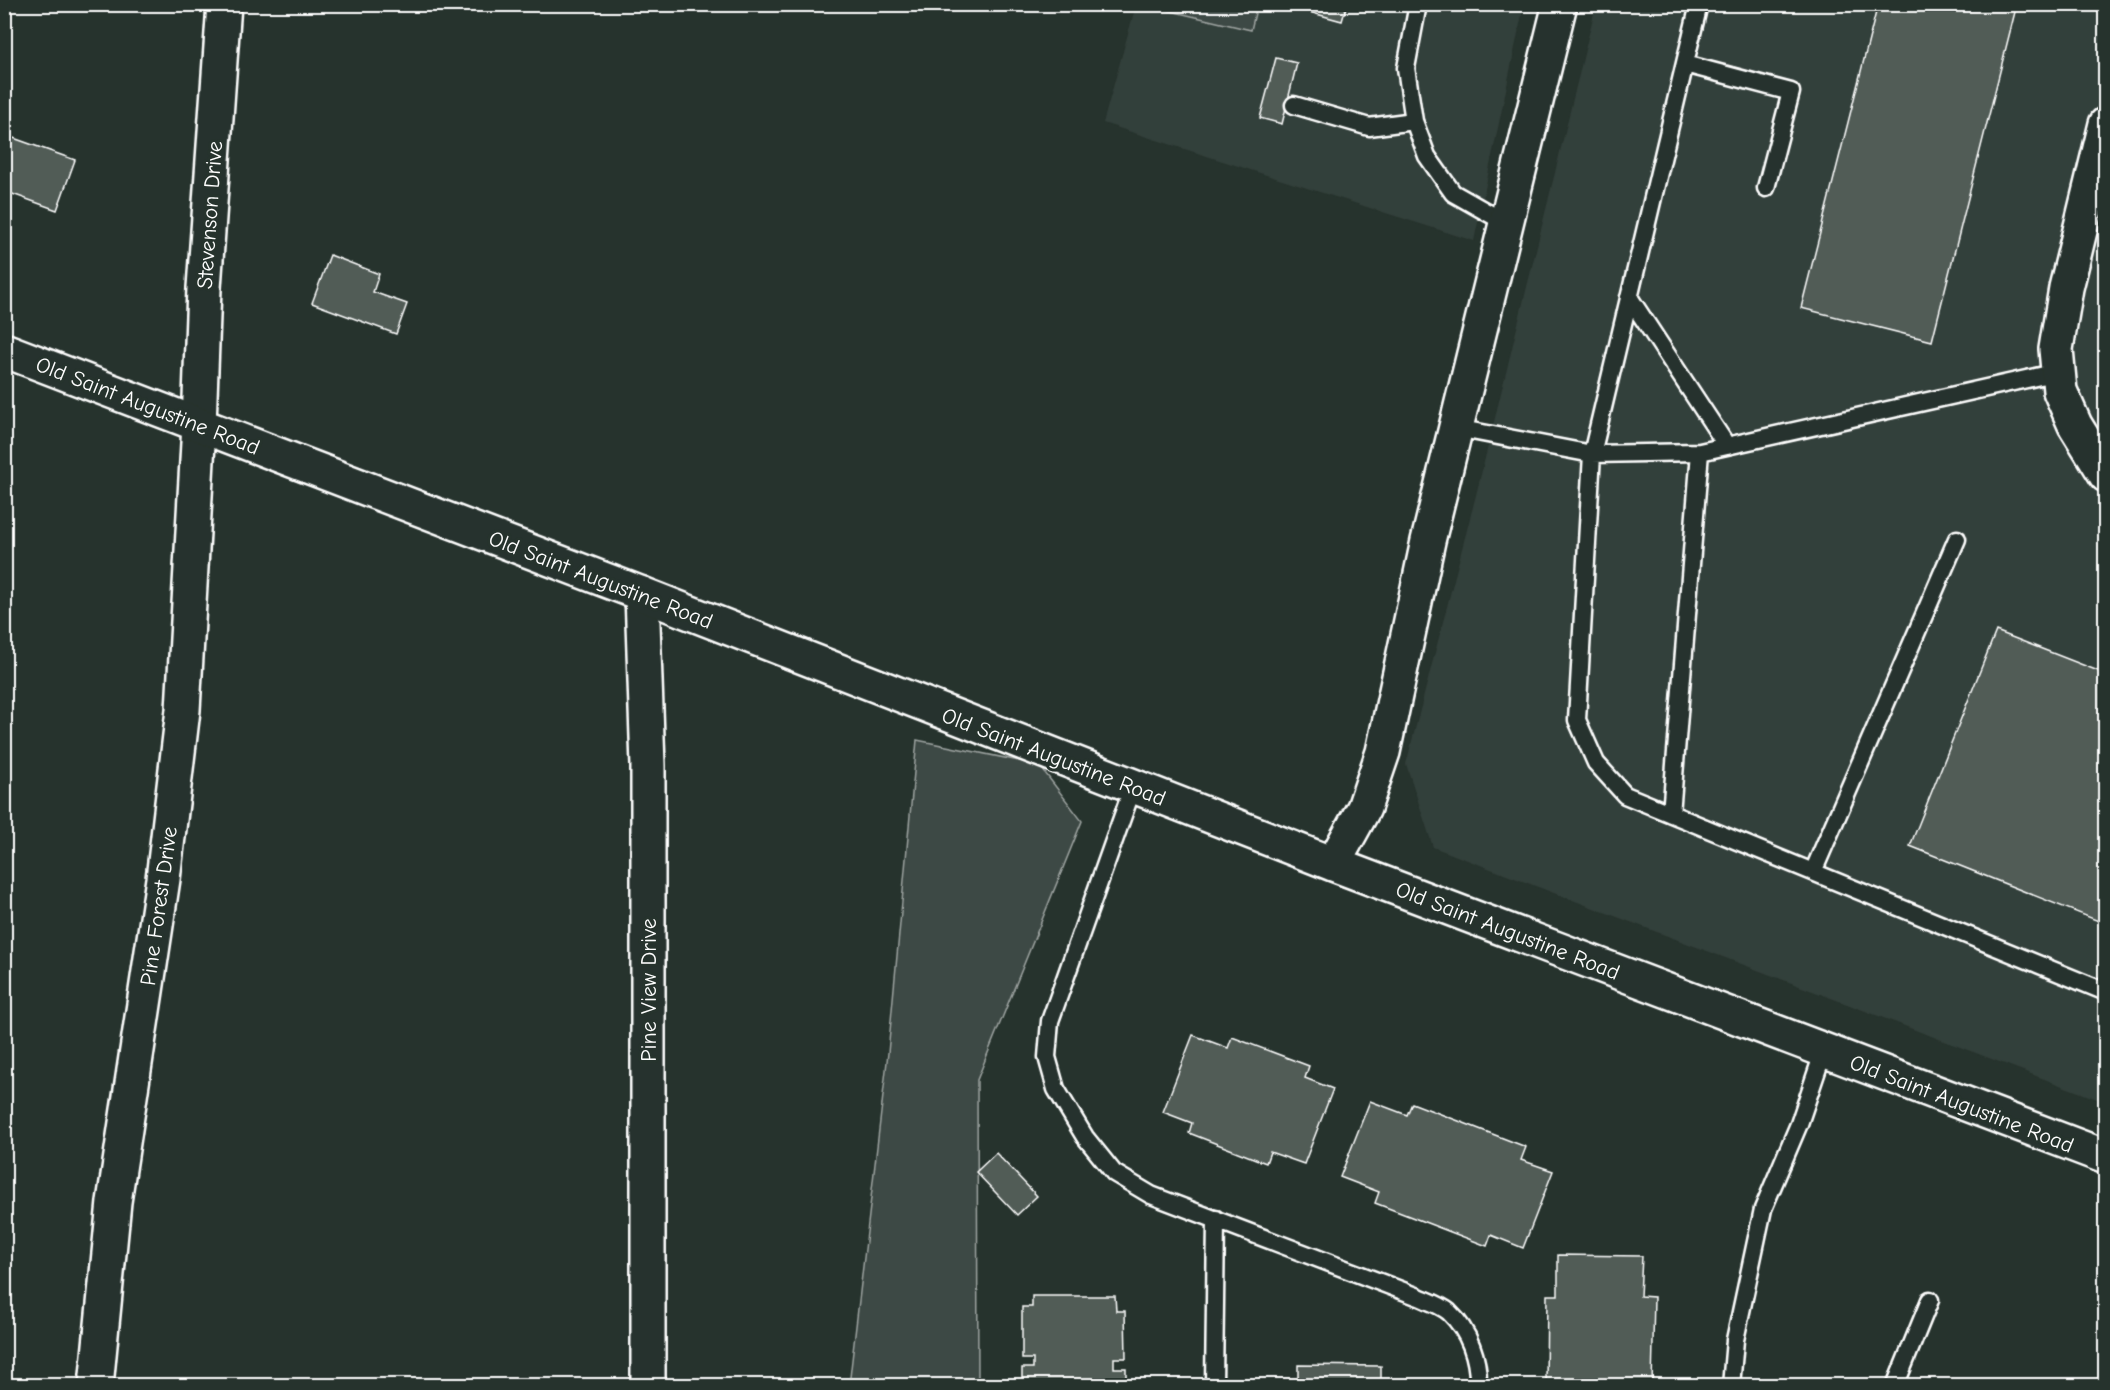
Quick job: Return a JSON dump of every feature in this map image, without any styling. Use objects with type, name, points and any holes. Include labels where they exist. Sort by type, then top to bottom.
[{"type":"street","name":"Stevenson Drive","points":[[199,425],[204,288],[224,4]]},
{"type":"street","points":[[1333,864],[1364,808],[1383,752],[1428,541],[1560,4]]},
{"type":"street","points":[[2104,135],[2066,288],[2056,349],[2060,391],[2074,425],[2106,475]]},
{"type":"street","name":"Old Saint Augustine Road","points":[[4,350],[642,594],[1333,864],[2106,1157]]},
{"type":"street","name":"Pine Forest Drive","points":[[96,1386],[114,1202],[163,879],[183,710],[199,425]]},
{"type":"street","name":"Pine View Drive","points":[[642,594],[648,766],[648,1386]]},
{"type":"lane","points":[[1418,4],[1406,68],[1414,121],[1427,156],[1453,194],[1506,223]]},
{"type":"lane","points":[[1699,4],[1592,454],[1577,720],[1596,763],[1626,795],[2106,992]]},
{"type":"lane","points":[[1685,64],[1791,92],[1766,188]]},
{"type":"lane","points":[[1294,105],[1369,127],[1414,121]]},
{"type":"lane","points":[[1629,297],[1726,446]]},
{"type":"lane","points":[[1456,428],[1592,454],[1700,452],[2058,372]]},
{"type":"lane","points":[[1671,814],[1700,452]]},
{"type":"lane","points":[[1813,872],[1957,539]]},
{"type":"lane","points":[[1133,786],[1050,1021],[1047,1058],[1056,1089],[1085,1137],[1114,1173],[1151,1195],[1419,1297],[1448,1311],[1469,1338],[1479,1374],[1478,1386]]},
{"type":"lane","points":[[1731,1386],[1735,1340],[1763,1209],[1800,1124],[1824,1050]]},
{"type":"lane","points":[[1214,1386],[1215,1219]]},
{"type":"lane","points":[[1895,1386],[1930,1300]]},
{"type":"shaded area","points":[[1257,4],[1251,30],[1162,9],[1163,5]]},
{"type":"shaded area","points":[[1136,5],[1524,5],[1474,241],[1103,123]]},
{"type":"shaded area","points":[[1596,5],[2105,5],[2105,1102],[1433,847],[1406,764],[1476,495]]},
{"type":"shaded area","points":[[917,740],[1039,765],[1082,821],[977,1080],[978,1385],[849,1386],[888,1053]]},
{"type":"building","points":[[1288,4],[1347,4],[1342,21],[1287,6]]},
{"type":"building","points":[[1878,4],[2017,4],[1932,341],[1801,308]]},
{"type":"building","points":[[1276,58],[1297,63],[1282,124],[1260,118]]},
{"type":"building","points":[[4,125],[9,127],[5,135],[75,160],[57,210],[4,191]]},
{"type":"building","points":[[330,255],[379,274],[373,292],[407,304],[396,334],[312,303]]},
{"type":"building","points":[[1996,631],[2106,674],[2106,924],[1910,846]]},
{"type":"building","points":[[1193,1035],[1228,1048],[1232,1037],[1309,1066],[1305,1078],[1333,1089],[1304,1164],[1270,1152],[1266,1163],[1189,1133],[1192,1123],[1163,1112]]},
{"type":"building","points":[[1370,1101],[1407,1115],[1412,1103],[1526,1147],[1521,1160],[1553,1171],[1523,1248],[1491,1235],[1487,1246],[1375,1203],[1379,1192],[1340,1177]]},
{"type":"building","points":[[996,1153],[1037,1196],[1017,1215],[976,1172]]},
{"type":"building","points":[[1558,1255],[1642,1256],[1640,1296],[1654,1297],[1652,1386],[1546,1386],[1547,1295],[1558,1295]]},
{"type":"building","points":[[1032,1296],[1115,1296],[1116,1311],[1125,1311],[1126,1358],[1114,1358],[1114,1368],[1126,1368],[1126,1386],[1022,1386],[1022,1368],[1033,1368],[1033,1359],[1022,1359],[1022,1307],[1032,1307]]},
{"type":"building","points":[[1298,1365],[1381,1366],[1381,1386],[1298,1386]]}]
